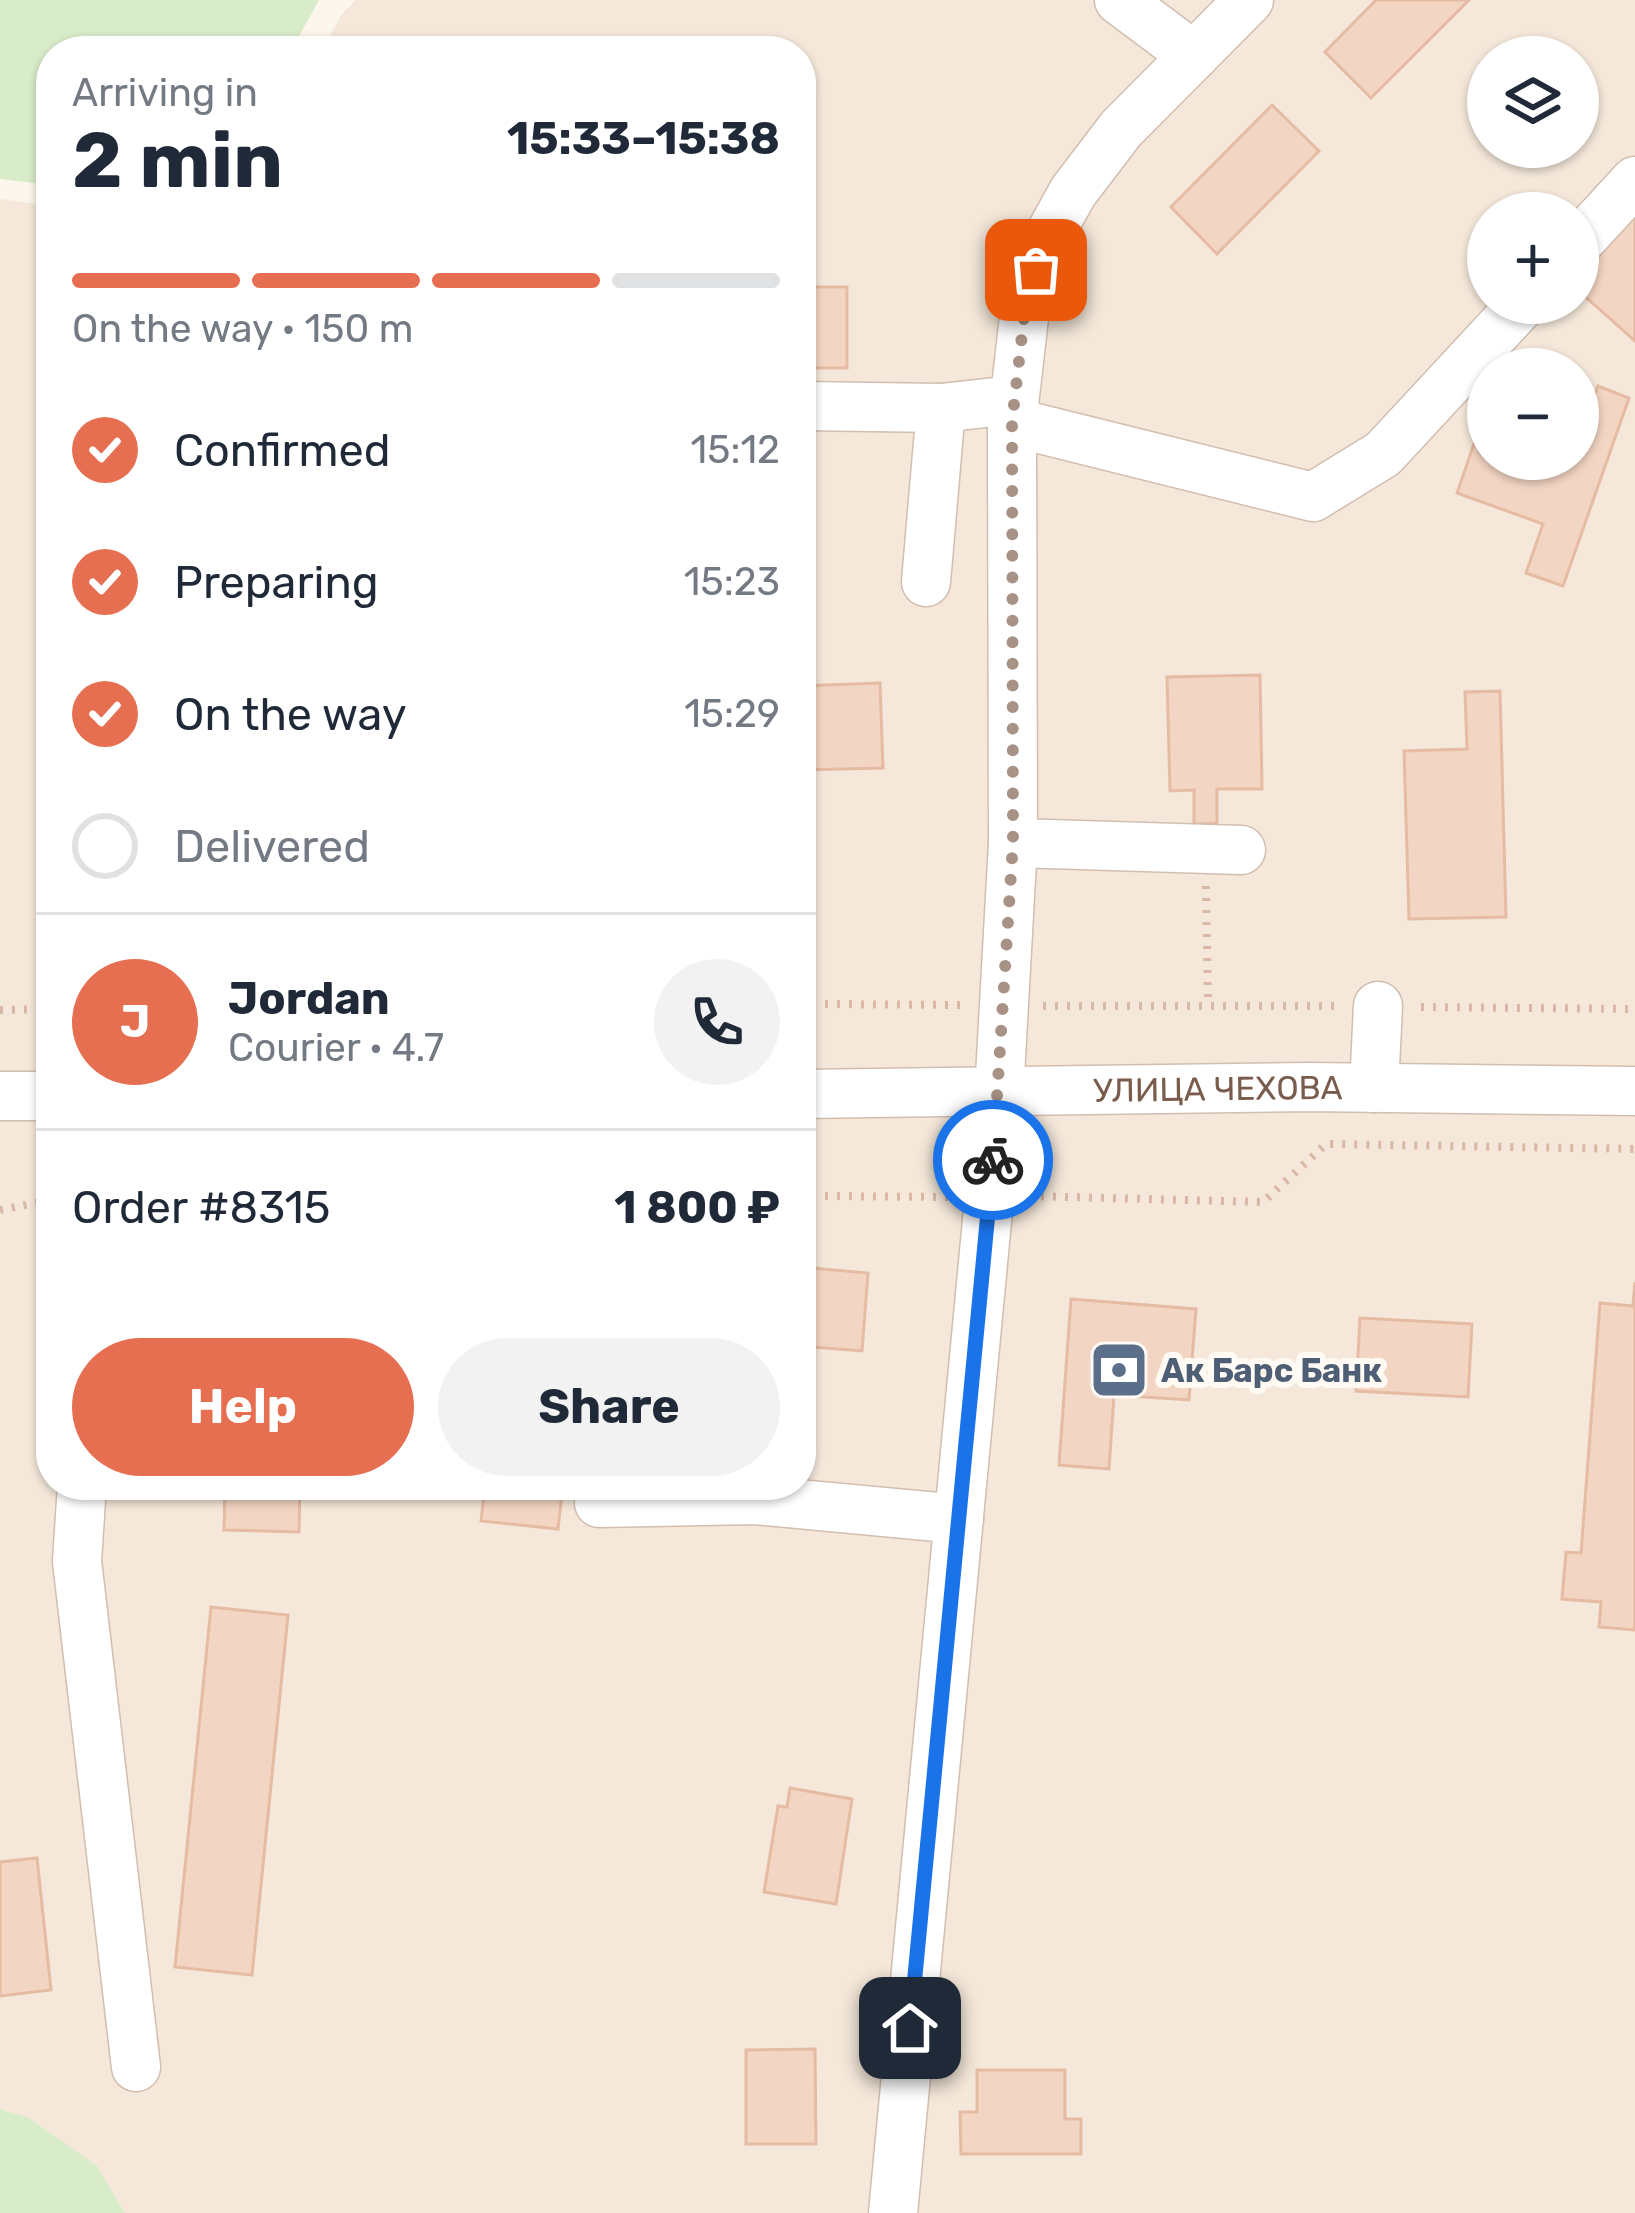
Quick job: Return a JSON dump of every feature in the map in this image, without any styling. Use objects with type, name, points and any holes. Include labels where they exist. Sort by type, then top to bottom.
[{"type":"street","points":[[1119,0],[1194,56]]},
{"type":"street","points":[[893,2213],[999,1094],[1013,842],[1012,411],[1026,300],[1047,239],[1073,191],[1121,129],[1249,0]]},
{"type":"street","points":[[1599,220],[1635,181]]},
{"type":"street","points":[[816,406],[1012,411],[1313,497],[1383,454],[1503,324]]},
{"type":"street","points":[[926,582],[940,408]]},
{"type":"street","points":[[1013,842],[1223,849]]},
{"type":"street","points":[[1374,1088],[1378,1006]]},
{"type":"street","name":"УЛИЦА ЧЕХОВА","points":[[816,1094],[1374,1088],[1635,1091]]},
{"type":"street","points":[[0,1096],[36,1096]]},
{"type":"street","points":[[81,1500],[77,1561],[136,2067]]},
{"type":"street","points":[[598,1503],[755,1500],[959,1519]]},
{"type":"path","points":[[1208,1005],[1223,849]]},
{"type":"path","points":[[816,1004],[1635,1009]]},
{"type":"path","points":[[0,1010],[36,1009]]},
{"type":"path","points":[[816,1196],[1263,1202],[1326,1144],[1635,1149]]},
{"type":"path","points":[[0,1210],[36,1203]]},
{"type":"shaded area","points":[[356,0],[1635,0],[1635,2213],[0,2213],[0,199],[36,204],[36,1500],[816,1500],[816,36],[330,36]]},
{"type":"green space","points":[[0,0],[319,0],[299,36],[36,36],[36,183],[0,179]]},
{"type":"green space","points":[[0,2109],[29,2118],[97,2166],[125,2213],[0,2213]]},
{"type":"building","points":[[1376,0],[1469,0],[1371,98],[1325,52]]},
{"type":"building","points":[[1272,105],[1319,151],[1217,254],[1171,207]]},
{"type":"building","points":[[1635,215],[1635,341],[1599,309],[1599,256]]},
{"type":"building","points":[[816,287],[847,287],[847,368],[816,368]]},
{"type":"building","points":[[1599,386],[1629,398],[1563,586],[1526,573],[1543,524],[1457,493],[1467,464],[1467,480],[1599,480]]},
{"type":"building","points":[[1260,675],[1262,789],[1217,789],[1217,823],[1194,824],[1194,790],[1170,791],[1167,677]]},
{"type":"building","points":[[880,683],[883,768],[816,770],[816,685]]},
{"type":"building","points":[[1500,691],[1506,917],[1409,919],[1404,751],[1467,749],[1465,692]]},
{"type":"building","points":[[816,1268],[868,1273],[862,1351],[816,1347]]},
{"type":"building","points":[[1635,1282],[1635,1630],[1599,1627],[1601,1602],[1562,1599],[1566,1552],[1581,1553],[1600,1303],[1633,1306]]},
{"type":"building","points":[[1071,1299],[1196,1309],[1189,1400],[1114,1395],[1109,1469],[1059,1465]]},
{"type":"building","points":[[1360,1318],[1472,1324],[1468,1397],[1356,1391]]},
{"type":"building","points":[[225,1500],[300,1500],[299,1532],[224,1530]]},
{"type":"building","points":[[483,1500],[561,1500],[558,1529],[481,1521]]},
{"type":"building","points":[[211,1607],[288,1615],[252,1975],[175,1967]]},
{"type":"building","points":[[790,1788],[852,1799],[836,1904],[764,1892],[778,1806],[787,1807]]},
{"type":"building","points":[[37,1858],[51,1990],[0,1996],[0,1862]]},
{"type":"building","points":[[815,2049],[816,2144],[746,2144],[746,2050]]},
{"type":"building","points":[[977,2070],[1065,2070],[1065,2119],[1081,2119],[1081,2154],[961,2154],[960,2112],[977,2112]]},
{"type":"way so far","points":[[993,1160],[1013,842],[1012,422],[1026,300],[1036,270]]},
{"type":"place","name":"Ак Барс Банк","points":[[1119,1370]]},
{"type":"route","points":[[910,2028],[993,1160]]}]
